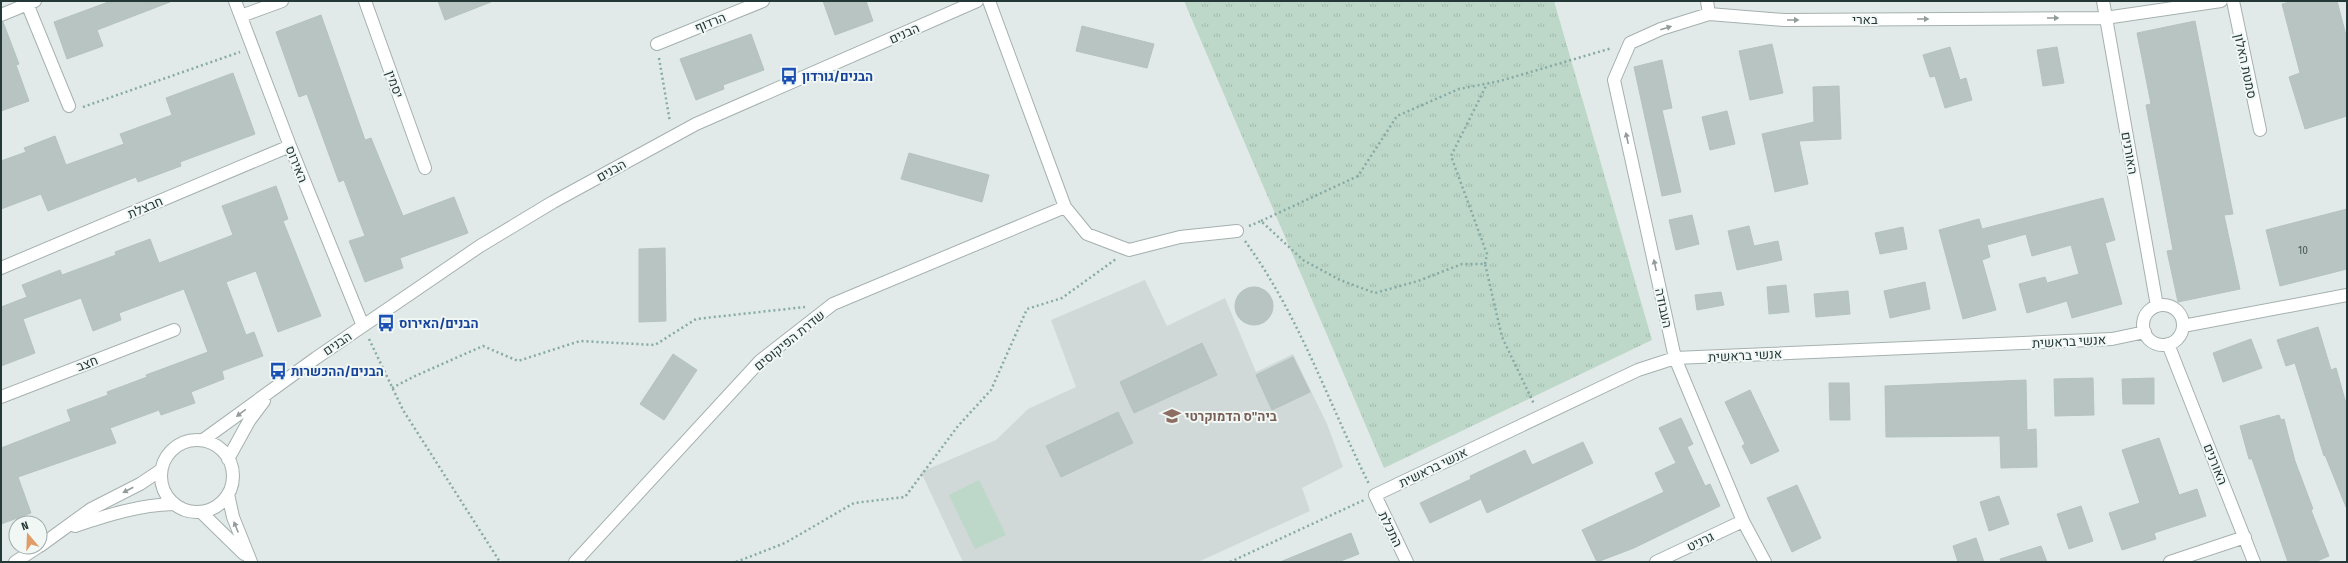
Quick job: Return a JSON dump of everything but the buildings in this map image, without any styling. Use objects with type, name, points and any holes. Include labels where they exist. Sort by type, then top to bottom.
[{"type":"street","name":"האירוס","points":[[235,1],[290,146],[363,326]]},
{"type":"street","points":[[241,16],[282,1]]},
{"type":"street","name":"יסמין","points":[[365,1],[425,168]]},
{"type":"street","name":"הרדוף","points":[[657,44],[763,1]]},
{"type":"street","name":"הבנים","points":[[204,440],[363,326],[480,246],[553,202],[696,124],[977,1]]},
{"type":"street","points":[[989,1],[1065,207],[1087,234],[1129,250],[1180,237],[1238,231]]},
{"type":"street","points":[[1707,1],[1709,14]]},
{"type":"street","name":"האורנים","points":[[2103,1],[2157,306]]},
{"type":"street","points":[[2106,18],[2221,1]]},
{"type":"street","name":"סמטת האלון","points":[[2232,1],[2260,130]]},
{"type":"street","points":[[1,15],[30,2],[69,106]]},
{"type":"street","name":"בארי","points":[[1630,43],[1661,29],[1709,14],[1784,20],[2106,18]]},
{"type":"street","name":"העבודה","points":[[1630,43],[1614,80],[1675,358],[1743,521],[1764,562]]},
{"type":"street","name":"חבצלת","points":[[1,268],[290,146]]},
{"type":"street","name":"שדרת הפיקוסים","points":[[575,562],[760,361],[833,304],[1065,207]]},
{"type":"street","points":[[2183,326],[2346,298]]},
{"type":"street","points":[[2168,305],[2179,313],[2183,326],[2178,338],[2168,344],[2155,343],[2145,332],[2145,316],[2157,306],[2168,305]]},
{"type":"street","name":"חצב","points":[[1,396],[174,330]]},
{"type":"street","name":"אנשי בראשית","points":[[1374,496],[1638,370],[1675,358],[2112,339],[2145,332]]},
{"type":"street","name":"האורנים","points":[[2168,344],[2254,562]]},
{"type":"street","name":"הבנים","points":[[228,459],[249,421],[272,390]]},
{"type":"street","points":[[191,440],[204,440],[215,445],[228,459],[233,477],[228,494],[224,501],[214,509],[202,513],[189,512],[173,504],[162,488],[161,470],[169,453],[179,445],[191,440]]},
{"type":"street","points":[[48,540],[66,529],[91,509],[161,470]]},
{"type":"street","points":[[228,494],[233,517],[250,560]]},
{"type":"street","name":"התכלת","points":[[1374,496],[1407,562]]},
{"type":"street","points":[[66,529],[116,512],[149,505],[173,504]]},
{"type":"street","points":[[202,513],[217,526],[250,560]]},
{"type":"street","name":"גרניט","points":[[1656,562],[1743,521]]},
{"type":"street","points":[[2170,562],[2245,537]]},
{"type":"street","points":[[16,562],[26,555]]},
{"type":"path","points":[[1230,562],[1374,496],[1302,337],[1264,268],[1238,231],[1358,176],[1397,116],[1459,89],[1487,84],[1630,43]]},
{"type":"path","points":[[657,44],[672,137]]},
{"type":"path","points":[[69,106],[76,109],[253,47]]},
{"type":"path","points":[[1487,84],[1451,156],[1488,254],[1485,264],[1502,337],[1540,416]]},
{"type":"path","points":[[1261,221],[1303,260],[1340,280],[1375,293],[1418,281],[1462,264],[1485,264]]},
{"type":"path","points":[[736,562],[785,543],[854,503],[905,497],[958,426],[991,390],[1027,309],[1062,298],[1129,250]]},
{"type":"path","points":[[392,388],[415,376],[483,346],[518,361],[580,341],[655,345],[696,319],[810,307]]},
{"type":"path","points":[[363,326],[403,410],[500,562]]},
{"type":"shaded area","name":"ביה\"ס הדמוקרטי","points":[[1145,280],[1167,326],[1225,298],[1256,372],[1293,354],[1327,424],[1343,467],[1302,488],[1310,511],[1198,562],[963,562],[921,472],[996,440],[1028,409],[1076,387],[1051,320]]},
{"type":"green space","points":[[1184,1],[1554,1],[1652,340],[1384,468]]},
{"type":"green space","points":[[979,480],[1006,535],[975,549],[949,495]]},
{"type":"place","name":"הבנים/גורדון","points":[[789,76]]},
{"type":"place","name":"הבנים/האירוס","points":[[386,323]]},
{"type":"place","name":"הבנים/ההכשרות","points":[[278,371]]},
{"type":"place","name":"ביה\"ס הדמוקרטי","points":[[1172,416]]}]
